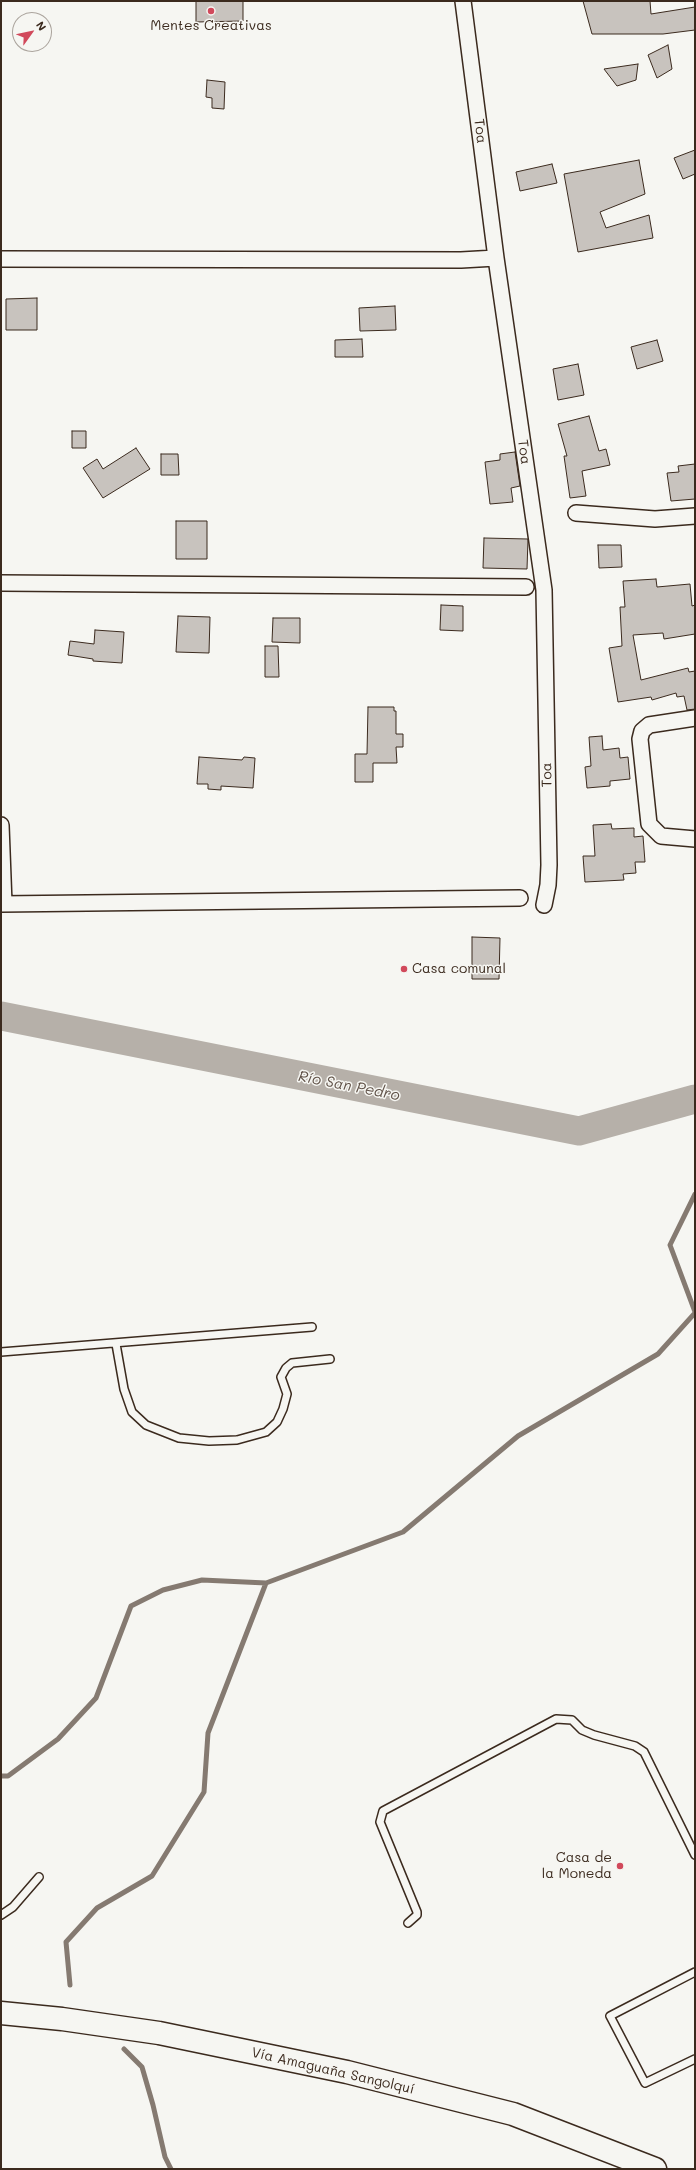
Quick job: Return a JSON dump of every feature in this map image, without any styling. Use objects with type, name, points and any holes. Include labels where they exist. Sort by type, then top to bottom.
[{"type":"highway","name":"Vía Amaguaña Sangolquí","points":[[1,2013],[62,2019],[159,2033],[347,2072],[513,2114],[655,2169]]},
{"type":"street","name":"Toa","points":[[463,1],[496,258],[544,590],[549,865],[548,885],[544,905]]},
{"type":"street","points":[[1,259],[461,260],[496,258]]},
{"type":"street","points":[[576,513],[655,519],[695,516]]},
{"type":"street","points":[[1,583],[526,587]]},
{"type":"street","points":[[695,718],[649,725],[642,731],[640,739],[649,824],[661,836],[695,839]]},
{"type":"street","points":[[1,825],[2,904],[520,898]]},
{"type":"lane","points":[[1,1352],[116,1344],[312,1327]]},
{"type":"lane","points":[[116,1344],[124,1389],[132,1412],[146,1425],[179,1438],[209,1442],[236,1440],[266,1432],[277,1422],[284,1409],[287,1394],[281,1377],[286,1368],[292,1363],[330,1359]]},
{"type":"lane","points":[[408,1923],[417,1915],[417,1912],[380,1822],[382,1811],[556,1719],[572,1720],[582,1730],[594,1735],[635,1746],[644,1752],[695,1855]]},
{"type":"lane","points":[[1,1914],[13,1907],[39,1876]]},
{"type":"lane","points":[[695,1972],[610,2016],[645,2083],[695,2059]]},
{"type":"building","name":"Mentes Creativas","points":[[196,1],[243,1],[243,21],[196,22]]},
{"type":"building","points":[[583,1],[650,1],[651,14],[695,7],[695,30],[663,34],[592,34]]},
{"type":"building","points":[[668,45],[672,69],[657,78],[648,55]]},
{"type":"building","points":[[638,64],[636,80],[617,86],[604,69]]},
{"type":"building","points":[[207,80],[225,82],[224,109],[212,108],[212,98],[206,97]]},
{"type":"building","points":[[695,150],[695,174],[683,179],[674,158]]},
{"type":"building","points":[[639,160],[645,194],[600,212],[606,228],[649,215],[653,238],[578,252],[564,174]]},
{"type":"building","points":[[552,164],[557,183],[520,191],[516,172]]},
{"type":"building","points":[[37,298],[37,330],[6,330],[6,299]]},
{"type":"building","points":[[395,306],[396,330],[360,331],[359,308]]},
{"type":"building","points":[[362,339],[363,357],[335,357],[335,340]]},
{"type":"building","points":[[657,340],[663,361],[637,369],[631,347]]},
{"type":"building","points":[[578,364],[584,395],[558,400],[553,369]]},
{"type":"building","points":[[589,416],[599,451],[606,449],[610,465],[582,471],[586,496],[570,498],[564,456],[567,456],[558,424]]},
{"type":"building","points":[[72,431],[86,431],[86,448],[72,448]]},
{"type":"building","points":[[136,448],[150,469],[103,498],[83,468],[97,459],[103,469]]},
{"type":"building","points":[[515,452],[520,486],[511,488],[513,502],[490,504],[485,462],[500,460],[500,454]]},
{"type":"building","points":[[161,454],[178,454],[179,475],[161,475]]},
{"type":"building","points":[[695,464],[695,499],[671,501],[667,473],[679,472],[678,466]]},
{"type":"building","points":[[176,521],[207,521],[207,559],[176,559]]},
{"type":"building","points":[[484,538],[528,539],[527,569],[483,568]]},
{"type":"building","points":[[598,545],[621,545],[622,567],[599,568]]},
{"type":"building","points":[[656,579],[657,587],[690,584],[692,606],[695,605],[695,634],[664,639],[663,633],[633,635],[641,680],[688,668],[689,672],[695,671],[695,709],[687,710],[684,696],[677,697],[676,693],[652,700],[651,697],[618,702],[609,648],[622,646],[620,607],[625,607],[623,581]]},
{"type":"building","points":[[441,605],[463,606],[463,631],[440,630]]},
{"type":"building","points":[[178,616],[210,617],[209,653],[176,652]]},
{"type":"building","points":[[273,618],[300,618],[300,643],[272,642]]},
{"type":"building","points":[[95,630],[124,632],[122,663],[93,661],[93,659],[68,655],[70,641],[94,644]]},
{"type":"building","points":[[265,646],[278,646],[279,677],[265,677]]},
{"type":"building","points":[[368,707],[394,707],[394,711],[396,711],[396,734],[403,734],[403,747],[396,747],[397,763],[373,763],[373,782],[355,782],[355,754],[367,754]]},
{"type":"building","points":[[602,736],[603,750],[619,748],[620,758],[628,757],[630,779],[610,781],[610,786],[587,788],[585,767],[591,766],[589,737]]},
{"type":"building","points":[[199,757],[242,760],[244,757],[255,758],[253,788],[221,786],[221,790],[208,789],[208,784],[197,784]]},
{"type":"building","points":[[611,824],[612,829],[634,828],[634,837],[643,836],[645,862],[635,862],[636,873],[623,874],[624,880],[585,882],[583,856],[595,856],[593,825]]},
{"type":"building","points":[[472,937],[500,938],[499,979],[472,979]]},
{"type":"waterway","name":"Río San Pedro","points":[[1,1016],[579,1131],[695,1099]]},
{"type":"waterway","points":[[695,1194],[670,1245],[695,1312]]},
{"type":"waterway","points":[[1,1776],[8,1776],[58,1739],[96,1698],[131,1606],[163,1590],[202,1580],[266,1583],[403,1532],[518,1436],[658,1354],[695,1313]]},
{"type":"waterway","points":[[70,1985],[66,1942],[97,1908],[152,1876],[204,1792],[208,1733],[266,1583]]},
{"type":"waterway","points":[[124,2049],[142,2067],[153,2105],[165,2157],[171,2169]]},
{"type":"place","name":"Mentes Creativas","points":[[211,11]]},
{"type":"place","name":"Casa comunal","points":[[404,969]]},
{"type":"place","name":"Casa de la Moneda","points":[[620,1866]]}]
